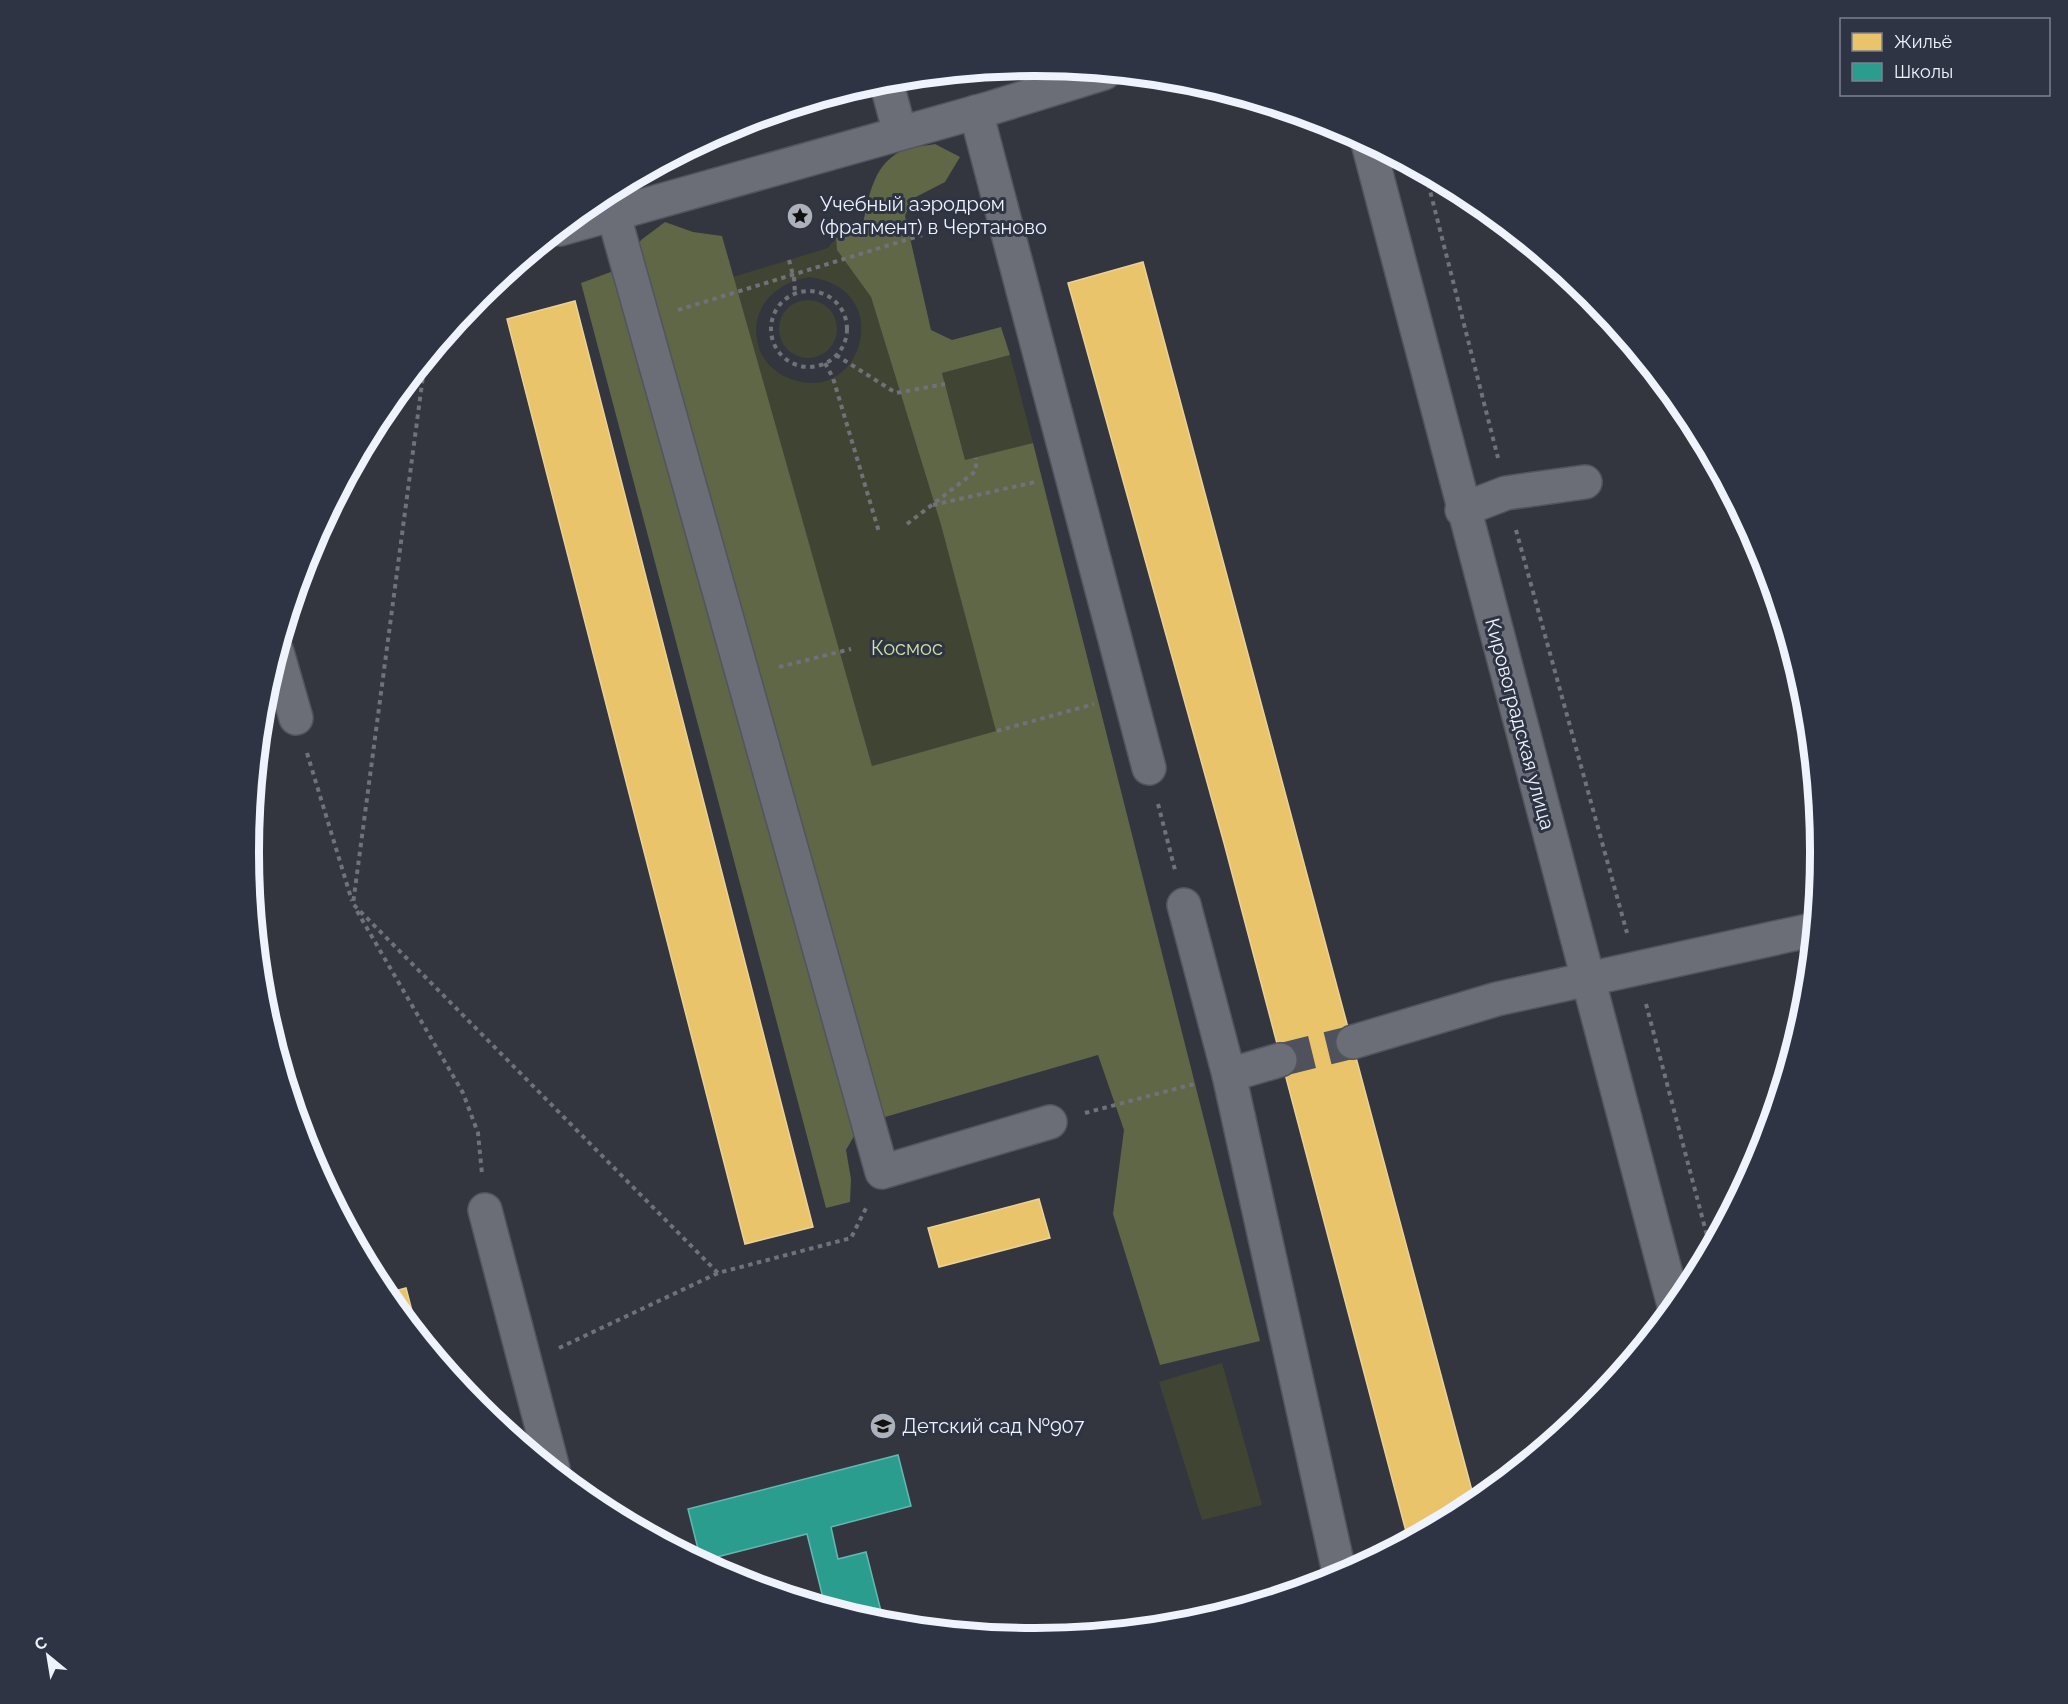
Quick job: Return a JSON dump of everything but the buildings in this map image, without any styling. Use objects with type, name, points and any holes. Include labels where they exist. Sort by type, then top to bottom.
[{"type":"street","points":[[580,224],[976,112],[1087,78]]},
{"type":"street","points":[[888,90],[900,133]]},
{"type":"street","points":[[976,112],[1149,768]]},
{"type":"street","name":"Кировоградская улица","points":[[1371,153],[1462,510],[1590,979],[1672,1293]]},
{"type":"street","points":[[614,216],[882,1172],[1050,1122]]},
{"type":"street","points":[[1462,510],[1506,493],[1585,482]]},
{"type":"street","points":[[281,667],[296,718]]},
{"type":"street","points":[[1184,905],[1229,1075],[1338,1565]]},
{"type":"street","points":[[1353,1042],[1497,999],[1805,931]]},
{"type":"street","points":[[1229,1075],[1281,1060]]},
{"type":"street","points":[[485,1210],[550,1457]]},
{"type":"path","points":[[1428,184],[1506,493],[1707,1237]]},
{"type":"path","points":[[643,321],[794,277],[922,235]]},
{"type":"path","points":[[789,260],[794,277],[795,294]]},
{"type":"path","points":[[807,291],[820,293],[832,299],[846,320],[847,332],[844,345],[836,355],[815,367],[804,366],[784,358],[777,349],[771,328],[773,317],[785,300],[795,294],[807,291]]},
{"type":"path","points":[[836,355],[849,366],[896,393],[945,384]]},
{"type":"path","points":[[825,363],[833,378],[879,532]]},
{"type":"path","points":[[353,904],[423,375]]},
{"type":"path","points":[[907,524],[976,471],[976,458]]},
{"type":"path","points":[[933,506],[1070,474]]},
{"type":"path","points":[[743,677],[851,649]]},
{"type":"path","points":[[997,731],[1129,695]]},
{"type":"path","points":[[296,718],[353,904],[464,1093],[478,1133]]},
{"type":"path","points":[[1149,768],[1184,905]]},
{"type":"path","points":[[353,904],[718,1273]]},
{"type":"path","points":[[1050,1122],[1229,1075]]},
{"type":"path","points":[[525,1364],[718,1273],[851,1239],[882,1172]]},
{"type":"green space","points":[[935,144],[960,157],[945,182],[912,199],[905,216],[931,330],[952,340],[1001,327],[1010,355],[942,373],[965,460],[1033,443],[1260,1341],[1160,1365],[1113,1214],[1124,1130],[1098,1055],[861,1124],[846,1150],[851,1179],[850,1202],[826,1208],[581,283],[627,266],[641,240],[665,222],[693,232],[722,236],[872,766],[996,731],[941,525],[871,297],[837,250],[836,238],[863,224],[875,180],[887,162],[895,154],[906,149]]},
{"type":"green space","name":"Космос","points":[[836,238],[837,250],[871,297],[941,525],[997,731],[872,766],[733,277],[828,248]],"holes":[[[810,277],[837,286],[854,302],[861,322],[860,343],[851,362],[836,376],[816,383],[791,379],[776,371],[761,353],[756,335],[760,311],[766,300],[785,285]]]},
{"type":"green space","points":[[808,300],[824,305],[832,313],[837,329],[832,345],[824,353],[808,358],[792,353],[784,345],[779,329],[784,313],[792,305]]},
{"type":"green space","points":[[1010,355],[1033,443],[965,461],[942,373]]},
{"type":"green space","points":[[1222,1363],[1262,1505],[1202,1520],[1159,1382]]},
{"type":"tunnel","points":[[1280,1060],[1353,1042]]},
{"type":"place","name":"Учебный аэродром (фрагмент) в Чертаново","points":[[800,216]]},
{"type":"place","name":"Детский сад №907","points":[[883,1426]]}]
